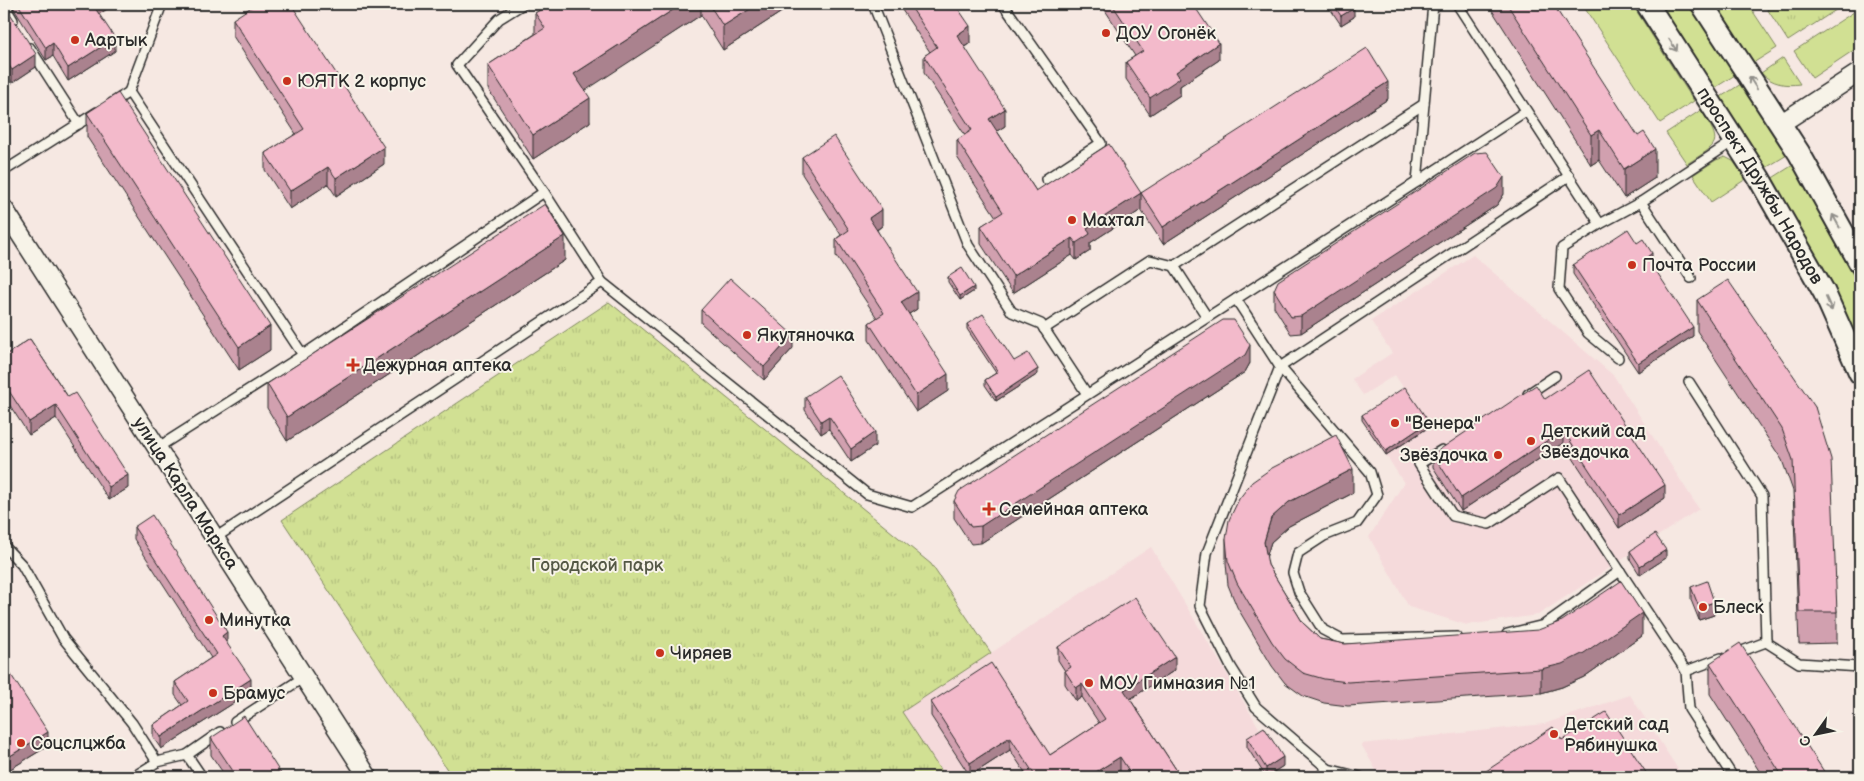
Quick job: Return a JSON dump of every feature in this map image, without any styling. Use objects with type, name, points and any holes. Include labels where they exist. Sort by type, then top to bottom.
[{"type":"street","name":"проспект Дружбы Народов","points":[[1647,4],[1735,140],[1824,292],[1860,373]]},
{"type":"street","points":[[1702,4],[1780,124],[1860,263]]},
{"type":"street","points":[[1780,124],[1860,72]]},
{"type":"street","name":"улица Карла Маркса","points":[[4,209],[368,777]]},
{"type":"lane","points":[[9,4],[7,10],[18,27]]},
{"type":"lane","points":[[4,171],[128,92],[162,4]]},
{"type":"lane","points":[[523,4],[499,19],[457,65],[544,192],[602,282],[866,494],[912,507],[1526,111]]},
{"type":"lane","points":[[873,4],[968,245],[1012,312],[1041,324],[1087,394]]},
{"type":"lane","points":[[1003,4],[1101,143],[1046,178]]},
{"type":"lane","points":[[1417,182],[1433,4]]},
{"type":"lane","points":[[1457,4],[1600,224]]},
{"type":"lane","points":[[22,35],[78,124]]},
{"type":"lane","points":[[128,92],[303,355]]},
{"type":"lane","points":[[1174,266],[1424,104]]},
{"type":"lane","points":[[1618,358],[1588,333],[1559,289],[1562,248],[1600,224],[1641,202],[1735,140]]},
{"type":"lane","points":[[1360,777],[1328,769],[1256,707],[1231,667],[1200,606],[1207,553],[1280,367],[1569,176]]},
{"type":"lane","points":[[157,448],[303,355],[544,192]]},
{"type":"lane","points":[[1641,202],[1691,278]]},
{"type":"lane","points":[[1044,329],[1150,260],[1174,266],[1207,317]]},
{"type":"lane","points":[[215,538],[602,282]]},
{"type":"lane","points":[[1236,299],[1280,367],[1370,472],[1377,495],[1358,523],[1324,536],[1298,552],[1293,573],[1299,592],[1323,630],[1342,640],[1466,636]]},
{"type":"lane","points":[[1523,397],[1555,376]]},
{"type":"lane","points":[[1689,382],[1762,496],[1766,642]]},
{"type":"lane","points":[[1451,444],[1419,464],[1452,516],[1489,524],[1559,478],[1686,671],[1689,709],[1733,777]]},
{"type":"lane","points":[[4,546],[22,565],[63,638],[132,723],[157,762]]},
{"type":"lane","points":[[1494,636],[1544,625],[1620,571]]},
{"type":"lane","points":[[1766,642],[1799,663],[1860,667]]},
{"type":"lane","points":[[1686,671],[1766,642]]},
{"type":"lane","points":[[133,777],[157,762],[186,755],[304,677]]},
{"type":"lane","points":[[186,755],[202,777]]},
{"type":"lane","points":[[1319,777],[1328,769]]},
{"type":"shaded area","name":"Детский сад Звёздочка","points":[[1473,255],[1614,376],[1699,509],[1538,615],[1467,625],[1409,607],[1369,537],[1404,483],[1386,455],[1429,427],[1395,375],[1363,395],[1352,379],[1392,353],[1371,321]]},
{"type":"shaded area","name":"МОУ Гимназия №1","points":[[1151,547],[1264,736],[1266,777],[945,777],[902,712]]},
{"type":"shaded area","name":"Детский сад Рябинушка","points":[[1630,695],[1683,777],[1380,777],[1361,744],[1544,724]]},
{"type":"shaded area","points":[[1281,767],[1279,777],[1266,777]]},
{"type":"green space","points":[[1582,4],[1632,4],[1694,101],[1660,123]]},
{"type":"green space","points":[[1658,4],[1689,4],[1735,75],[1713,89]]},
{"type":"green space","points":[[1714,4],[1748,4],[1777,48],[1753,63]]},
{"type":"green space","points":[[1764,4],[1845,4],[1788,41]]},
{"type":"green space","points":[[1860,8],[1860,46],[1812,78],[1794,51]]},
{"type":"green space","points":[[1783,58],[1800,84],[1789,85],[1779,83],[1770,80],[1761,73]]},
{"type":"green space","points":[[1741,84],[1787,155],[1764,169],[1719,98]]},
{"type":"green space","points":[[1701,110],[1713,130],[1714,142],[1706,152],[1687,164],[1666,133]]},
{"type":"green space","points":[[1725,157],[1733,161],[1746,179],[1711,202],[1693,175],[1716,160]]},
{"type":"green space","points":[[1793,165],[1860,288],[1860,347],[1833,286],[1771,179]]},
{"type":"green space","name":"Городской парк","points":[[609,302],[931,564],[991,653],[902,712],[945,777],[452,777],[282,520]]},
{"type":"building","points":[[4,4],[36,54],[12,70],[4,58]]},
{"type":"building","name":"Аартык","points":[[18,4],[95,4],[93,5],[115,38],[68,68],[53,43],[46,48]]},
{"type":"building","points":[[256,4],[291,4],[384,147],[336,178],[328,167],[290,191],[265,153],[304,129],[233,19]]},
{"type":"building","points":[[550,4],[682,4],[574,74],[590,98],[533,135],[488,65],[545,28],[535,13]]},
{"type":"building","points":[[709,4],[758,4],[723,26]]},
{"type":"building","points":[[909,4],[955,4],[970,26],[957,35],[1005,109],[989,119],[1036,191],[1109,144],[1141,193],[1087,228],[1090,234],[1076,243],[1072,238],[1013,276],[981,226],[1003,212],[957,140],[972,130],[924,56],[937,47]]},
{"type":"building","points":[[1112,4],[1193,4],[1219,43],[1176,72],[1180,78],[1150,98],[1126,62],[1143,51]]},
{"type":"building","points":[[1333,4],[1352,4],[1354,8],[1341,16]]},
{"type":"building","points":[[1507,4],[1553,4],[1638,136],[1644,132],[1655,149],[1624,169],[1599,130],[1591,135]]},
{"type":"building","points":[[1367,48],[1388,82],[1163,227],[1141,193]]},
{"type":"building","points":[[118,93],[270,326],[239,347],[87,113]]},
{"type":"building","points":[[834,136],[882,209],[869,218],[917,292],[901,302],[948,374],[916,395],[869,323],[884,313],[836,239],[849,230],[802,157]]},
{"type":"building","points":[[1487,152],[1504,177],[1497,188],[1301,316],[1291,317],[1274,290],[1278,281],[1475,153]]},
{"type":"building","points":[[545,204],[565,236],[287,417],[267,384]]},
{"type":"building","points":[[1628,229],[1637,243],[1643,239],[1652,253],[1647,257],[1693,327],[1638,363],[1573,265]]},
{"type":"building","points":[[962,268],[974,287],[960,296],[948,277]]},
{"type":"building","name":"Якутяночка","points":[[730,278],[793,335],[764,367],[701,310]]},
{"type":"building","points":[[1728,280],[1815,407],[1831,459],[1837,612],[1799,612],[1793,460],[1782,429],[1697,300]]},
{"type":"building","points":[[983,314],[1014,361],[1028,353],[1038,369],[996,397],[985,380],[998,372],[967,324]]},
{"type":"building","points":[[1223,320],[1234,320],[1250,345],[1245,355],[981,526],[971,527],[954,501],[959,491]]},
{"type":"building","points":[[30,339],[68,397],[75,393],[128,475],[109,487],[56,405],[29,422],[9,391],[4,395],[4,356]]},
{"type":"building","name":"Звёздочка","points":[[1589,370],[1665,485],[1619,515],[1563,430],[1461,498],[1433,454],[1536,385],[1545,399]]},
{"type":"building","points":[[838,375],[875,432],[851,449],[829,416],[821,421],[805,397]]},
{"type":"building","name":"\"Венера\"","points":[[1405,387],[1429,422],[1386,451],[1362,415]]},
{"type":"building","points":[[1336,435],[1353,469],[1289,502],[1271,518],[1264,542],[1268,565],[1303,623],[1320,639],[1345,644],[1538,630],[1562,621],[1621,581],[1642,613],[1584,653],[1562,664],[1541,669],[1348,682],[1324,679],[1303,673],[1285,659],[1272,642],[1237,583],[1228,561],[1226,539],[1229,520],[1239,499],[1252,482],[1272,468]]},
{"type":"building","points":[[152,515],[227,632],[222,636],[251,679],[161,737],[153,725],[188,701],[175,682],[217,654],[134,527]]},
{"type":"building","points":[[1655,534],[1666,550],[1640,566],[1630,551]]},
{"type":"building","points":[[1707,581],[1714,602],[1699,607],[1691,587]]},
{"type":"building","points":[[1135,597],[1175,657],[1124,690],[1181,777],[1133,777],[1120,757],[1088,777],[1036,777],[1010,737],[970,763],[931,702],[991,663],[1050,755],[1105,719],[1082,684],[1076,688],[1065,671],[1071,667],[1058,647]]},
{"type":"building","points":[[1740,643],[1826,777],[1783,777],[1710,663]]},
{"type":"building","points":[[4,664],[48,732],[7,758],[4,753]]},
{"type":"building","points":[[1606,712],[1649,777],[1584,777],[1580,772],[1572,777],[1477,777],[1553,727],[1562,740]]},
{"type":"building","points":[[244,716],[283,777],[237,777],[211,738]]},
{"type":"building","points":[[1264,727],[1283,757],[1266,768],[1247,738]]},
{"type":"place","name":"ДОУ Огонёк","points":[[1106,33]]},
{"type":"place","name":"Аартык","points":[[75,40]]},
{"type":"place","name":"ЮЯТК 2 корпус","points":[[287,81]]},
{"type":"place","name":"Махтал","points":[[1072,220]]},
{"type":"place","name":"Почта России","points":[[1632,265]]},
{"type":"place","name":"Якутяночка","points":[[747,335]]},
{"type":"place","name":"Дежурная аптека","points":[[353,365]]},
{"type":"place","name":"\"Венера\"","points":[[1395,423]]},
{"type":"place","name":"Детский сад Звёздочка","points":[[1531,441]]},
{"type":"place","name":"Звёздочка","points":[[1498,455]]},
{"type":"place","name":"Семейная аптека","points":[[989,509]]},
{"type":"place","name":"Блеск","points":[[1703,607]]},
{"type":"place","name":"Минутка","points":[[209,620]]},
{"type":"place","name":"Чиряев","points":[[660,653]]},
{"type":"place","name":"МОУ Гимназия №1","points":[[1089,683]]},
{"type":"place","name":"Брамус","points":[[213,693]]},
{"type":"place","name":"Детский сад Рябинушка","points":[[1554,734]]},
{"type":"place","name":"Соцслцжба","points":[[21,743]]}]
